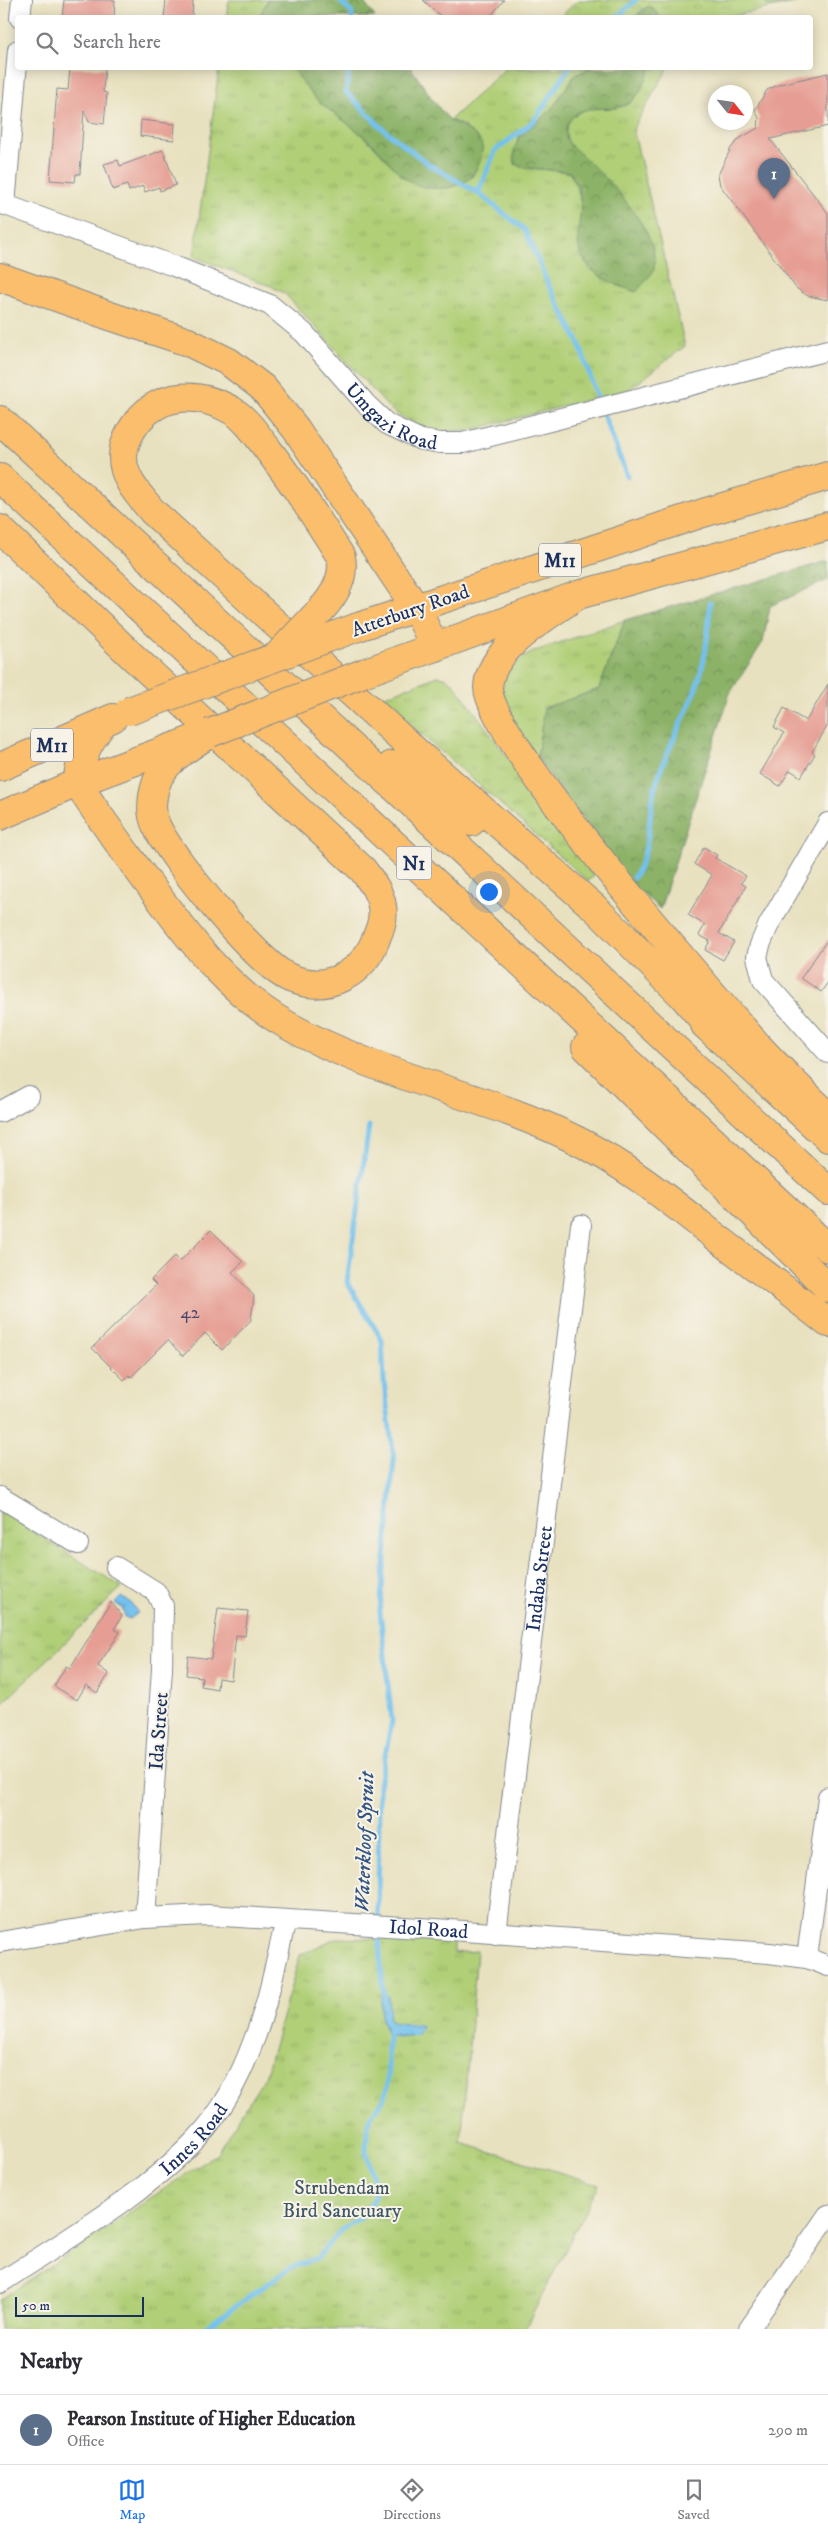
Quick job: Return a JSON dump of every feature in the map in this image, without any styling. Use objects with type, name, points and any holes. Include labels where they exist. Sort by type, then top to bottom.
[{"type":"main road","points":[[0,277],[188,342],[229,362],[263,388],[296,429],[416,608],[435,647]]},
{"type":"main road","points":[[278,655],[314,617],[323,608],[338,586],[343,568],[340,557],[277,461],[249,425],[234,412],[214,402],[197,398],[180,397],[154,406],[134,426],[127,439],[123,456],[132,486],[153,512],[421,756],[596,909],[682,995],[718,1037]]},
{"type":"main road","name":"N1","points":[[0,420],[336,730],[828,1191]]},
{"type":"main road","name":"Atterbury Road","points":[[0,767],[129,711],[278,655],[703,513],[828,476]]},
{"type":"main road","name":"N1","points":[[0,478],[828,1248]]},
{"type":"main road","name":"M11","points":[[0,816],[77,783],[178,756],[210,733],[366,672],[578,595],[828,526]]},
{"type":"main road","points":[[0,529],[131,655],[363,870],[377,890],[383,907],[382,925],[366,960],[355,971],[325,984],[304,982],[290,978],[260,957],[174,855],[156,825],[152,813],[153,797],[162,761]]},
{"type":"main road","points":[[578,595],[536,623],[503,655],[492,671],[489,680],[489,701],[499,721],[528,764],[628,894],[760,1048],[828,1116]]},
{"type":"main road","points":[[104,722],[88,742],[82,755],[77,783],[109,832],[184,931],[218,972],[251,1000],[287,1025],[342,1051],[492,1104],[547,1126],[581,1143],[668,1199],[828,1323]]},
{"type":"main road","points":[[336,730],[399,769],[465,817],[554,891],[828,1138]]},
{"type":"main road","points":[[429,877],[556,1017],[629,1092],[828,1288]]},
{"type":"street","points":[[20,15],[22,0]]},
{"type":"street","points":[[2,204],[16,70]]},
{"type":"street","name":"Umgazi Road","points":[[2,204],[174,266],[270,305],[304,333],[367,405],[387,424],[421,440],[440,443],[463,443],[828,350]]},
{"type":"street","points":[[828,823],[769,924],[757,957],[762,980],[828,1052]]},
{"type":"street","points":[[0,1112],[29,1096]]},
{"type":"street","name":"Indaba Street","points":[[496,1934],[581,1225]]},
{"type":"street","points":[[0,1497],[78,1544]]},
{"type":"street","name":"Ida Street","points":[[116,1567],[156,1592],[163,1606],[162,1669],[144,1918]]},
{"type":"street","points":[[807,1958],[828,1797]]},
{"type":"street","name":"Idol Road","points":[[0,1942],[144,1918],[207,1915],[769,1953],[807,1958],[828,1966]]},
{"type":"street","name":"Innes Road","points":[[0,2283],[130,2195],[182,2153],[211,2120],[234,2083],[253,2044],[286,1920]]},
{"type":"street","points":[[749,2329],[828,2215]]},
{"type":"green space","points":[[229,0],[268,0],[260,15],[226,15]]},
{"type":"green space","points":[[268,0],[362,0],[373,15],[260,15]]},
{"type":"green space","points":[[578,0],[763,0],[770,8],[736,15],[658,15],[654,9],[642,9],[638,15],[562,15]]},
{"type":"green space","points":[[763,0],[809,0],[770,8]]},
{"type":"green space","points":[[648,6],[654,9],[658,15],[638,15]]},
{"type":"green space","points":[[219,70],[294,70],[322,104],[343,118],[374,146],[404,178],[450,188],[472,177],[481,159],[464,126],[450,120],[504,70],[586,70],[575,75],[551,110],[519,137],[521,167],[569,172],[574,180],[581,204],[578,240],[595,170],[569,143],[566,133],[567,126],[576,114],[583,111],[598,107],[622,106],[641,88],[650,70],[667,70],[633,129],[685,346],[630,389],[467,431],[437,431],[423,428],[411,423],[390,409],[285,294],[271,286],[194,257]]},
{"type":"green space","points":[[294,70],[412,70],[444,114],[453,122],[473,133],[480,141],[482,153],[479,162],[474,173],[463,183],[438,189],[422,187],[403,177],[379,150],[310,92]]},
{"type":"green space","points":[[586,70],[650,70],[642,88],[628,104],[620,107],[581,111],[568,123],[566,132],[570,145],[596,168],[625,200],[648,236],[654,252],[654,268],[636,292],[606,280],[589,267],[583,259],[579,249],[578,238],[581,212],[579,190],[569,172],[521,167],[515,164],[514,150],[519,137],[551,110],[575,75]]},
{"type":"green space","points":[[828,561],[828,580],[770,606],[763,642],[730,693],[660,909],[627,880],[537,758],[544,708],[599,689],[625,620]]},
{"type":"green space","points":[[625,620],[599,689],[544,709],[537,758],[509,716],[504,703],[502,689],[506,676],[515,664],[533,652]]},
{"type":"green space","points":[[438,676],[445,677],[455,685],[594,876],[588,881],[380,698]]},
{"type":"green space","points":[[0,1511],[122,1587],[0,1706]]},
{"type":"green space","name":"Strubendam Bird Sanctuary","points":[[336,1938],[454,1941],[454,1953],[477,1951],[461,2143],[599,2184],[525,2329],[0,2329],[0,2300],[216,2154],[265,2077],[300,1955]]},
{"type":"water","points":[[121,1597],[131,1603],[138,1613],[130,1619],[125,1617],[122,1608],[115,1603]]},
{"type":"water","points":[[381,1994],[388,1996],[390,2021],[422,2026],[417,2035],[396,2037],[386,2033],[381,2015]]},
{"type":"building","points":[[64,0],[115,0],[114,15],[62,15]]},
{"type":"building","points":[[166,0],[193,0],[192,15],[164,15]]},
{"type":"building","points":[[423,0],[504,0],[492,15],[440,15]]},
{"type":"building","points":[[70,70],[105,70],[103,92],[107,93],[104,124],[89,122],[84,110],[80,174],[76,174],[75,182],[50,180],[57,89],[68,90]]},
{"type":"building","points":[[828,73],[828,126],[770,139],[828,213],[828,300],[808,296],[796,288],[720,185],[718,175],[731,148],[739,139],[758,128],[759,118],[755,110],[767,90],[780,84]]},
{"type":"building","points":[[141,120],[175,124],[174,140],[140,136]]},
{"type":"building","points":[[163,150],[176,185],[160,191],[159,187],[145,192],[143,186],[129,191],[127,185],[113,190],[104,164],[118,160],[120,166]]},
{"type":"building","points":[[828,684],[828,725],[812,752],[815,754],[801,777],[790,770],[780,786],[760,774],[784,733],[774,727],[784,708],[806,721]]},
{"type":"building","points":[[704,847],[717,855],[715,858],[746,876],[741,883],[746,886],[719,933],[734,942],[723,960],[705,950],[710,941],[699,935],[705,925],[688,915],[712,875],[694,864]]},
{"type":"building","points":[[828,939],[828,982],[821,992],[801,978]]},
{"type":"building","points":[[211,1230],[243,1262],[232,1272],[254,1296],[251,1320],[222,1350],[205,1333],[183,1356],[168,1340],[131,1377],[129,1375],[124,1380],[92,1348],[156,1285],[151,1280],[175,1256],[180,1261]]},
{"type":"building","points":[[111,1602],[122,1616],[114,1629],[120,1632],[98,1666],[109,1674],[97,1693],[86,1685],[77,1700],[54,1686],[66,1666],[70,1668]]},
{"type":"building","points":[[218,1608],[248,1611],[245,1636],[236,1635],[231,1680],[218,1678],[217,1689],[201,1686],[202,1677],[186,1675],[188,1656],[211,1659]]},
{"type":"waterway","points":[[339,0],[352,15]]},
{"type":"waterway","points":[[619,15],[636,0]]},
{"type":"waterway","points":[[350,70],[346,92],[382,128],[428,164],[478,193]]},
{"type":"waterway","points":[[568,70],[534,121],[495,151],[478,193],[525,230],[549,286],[579,343],[599,403]]},
{"type":"waterway","points":[[602,411],[627,476]]},
{"type":"waterway","points":[[633,878],[639,868],[646,846],[655,787],[701,674],[710,603]]},
{"type":"waterway","name":"Waterkloof Spruit","points":[[369,1126],[347,1282],[382,1340],[384,1382],[394,1460],[380,1611],[392,1721],[379,1785],[378,1920]]},
{"type":"waterway","name":"Waterkloof Spruit","points":[[378,1929],[384,2000]]},
{"type":"waterway","name":"Waterkloof Spruit","points":[[203,2329],[290,2268],[317,2258],[341,2230],[360,2217],[374,2199],[375,2184],[366,2153],[367,2131],[371,2116],[384,2099],[388,2083],[388,2031]]},
{"type":"place","name":"Pearson Institute of Higher Education","points":[[774,199]]}]
